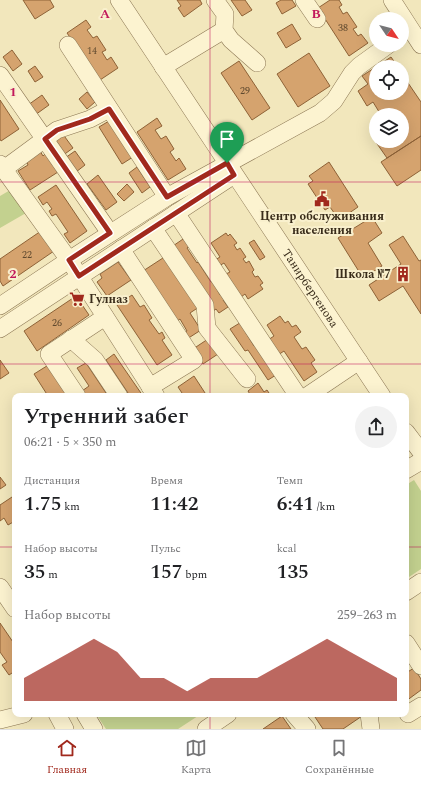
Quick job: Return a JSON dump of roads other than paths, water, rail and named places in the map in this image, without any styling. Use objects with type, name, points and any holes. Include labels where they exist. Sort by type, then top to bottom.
[{"type":"street","name":"Танирбергенова","points":[[119,0],[380,393]]},
{"type":"street","points":[[216,0],[225,14],[224,30],[231,40],[257,63]]},
{"type":"street","points":[[304,0],[317,19]]},
{"type":"street","points":[[392,0],[411,32],[421,45]]},
{"type":"street","points":[[163,67],[224,30]]},
{"type":"street","points":[[68,45],[167,197]]},
{"type":"street","points":[[0,329],[176,213],[231,169],[320,113],[334,101],[352,73],[378,52]]},
{"type":"street","points":[[0,75],[110,233]]},
{"type":"street","points":[[109,109],[90,119],[57,130],[2,167],[69,260],[153,391],[194,360],[121,249]]},
{"type":"street","points":[[0,306],[167,197],[231,169]]},
{"type":"street","points":[[176,213],[297,393]]},
{"type":"street","points":[[153,228],[205,305],[207,328],[247,379]]},
{"type":"street","points":[[74,393],[49,354],[105,317]]},
{"type":"street","points":[[71,339],[95,360],[117,393]]},
{"type":"street","points":[[302,393],[359,361]]},
{"type":"street","points":[[409,436],[421,452]]},
{"type":"street","points":[[409,468],[421,461]]},
{"type":"street","points":[[409,590],[421,582]]},
{"type":"street","points":[[0,587],[12,605]]},
{"type":"street","points":[[409,648],[421,666]]},
{"type":"street","points":[[0,720],[12,717]]},
{"type":"street","points":[[59,717],[65,729]]},
{"type":"street","points":[[87,717],[94,729]]},
{"type":"street","points":[[206,729],[224,717]]},
{"type":"street","points":[[297,717],[307,729]]},
{"type":"street","points":[[369,717],[371,729]]},
{"type":"place","name":"Центр обслуживания населения","points":[[322,199]]},
{"type":"place","name":"Школа №7","points":[[403,274]]},
{"type":"place","name":"Гулназ","points":[[77,299]]}]
